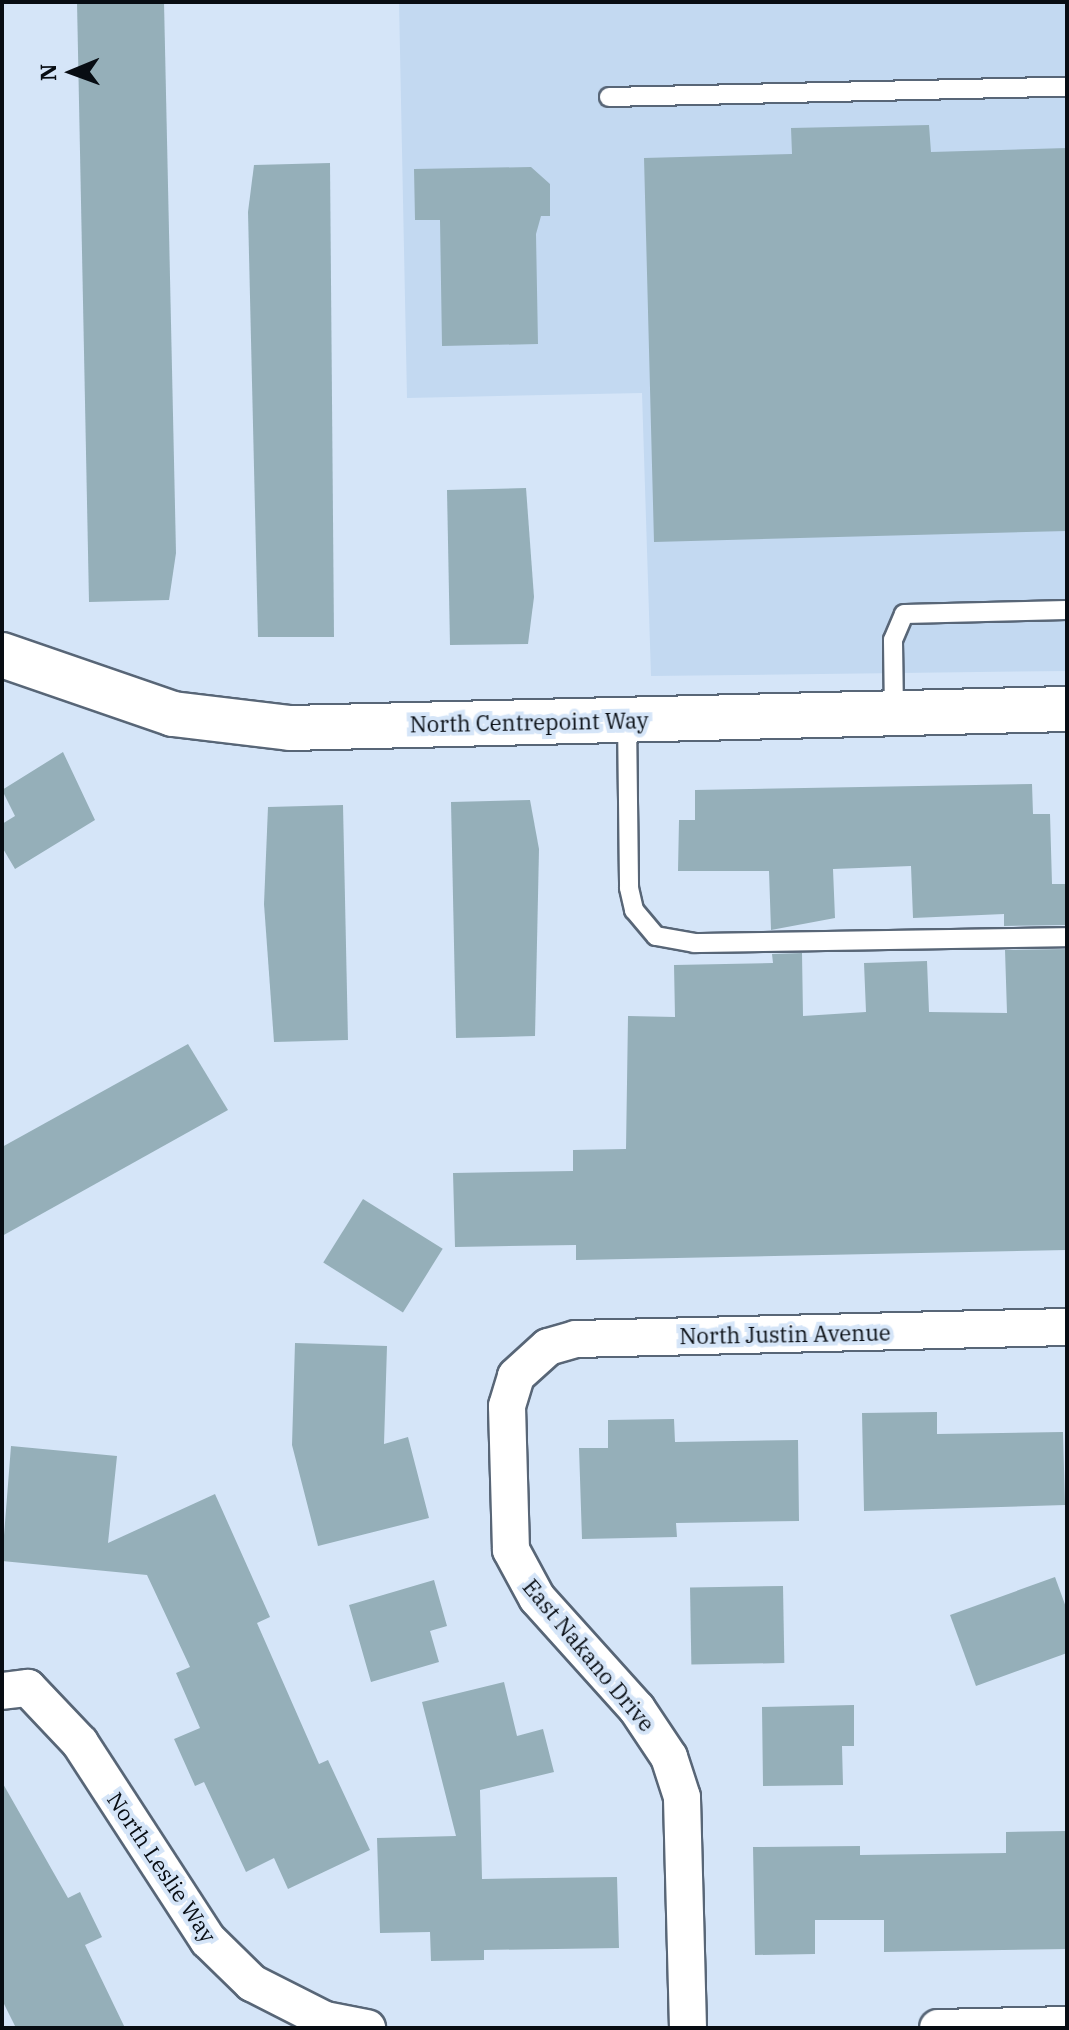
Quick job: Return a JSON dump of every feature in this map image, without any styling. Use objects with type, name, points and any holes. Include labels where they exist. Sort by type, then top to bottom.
[{"type":"street","name":"North Centrepoint Way","points":[[4,661],[173,714],[227,724],[1067,709]]},
{"type":"street","name":"North Justin Avenue","points":[[516,1376],[548,1347],[576,1339],[1067,1327]]},
{"type":"street","name":"East Nakano Drive","points":[[516,1376],[507,1406],[511,1550],[537,1598],[644,1717],[669,1757],[682,1797],[688,2028]]},
{"type":"street","name":"North Leslie Way","points":[[15,1690],[80,1743],[208,1940],[252,1983],[325,2020],[367,2028]]},
{"type":"street","points":[[938,2028],[1067,2025]]},
{"type":"lane","points":[[609,97],[1067,87]]},
{"type":"lane","points":[[894,713],[893,640],[904,614],[1067,610]]},
{"type":"lane","points":[[627,719],[629,888],[634,910],[656,936],[694,943],[1067,937]]},
{"type":"shaded area","points":[[399,2],[1067,2],[1067,671],[651,676],[642,393],[407,398]]},
{"type":"building","points":[[77,2],[164,2],[176,553],[169,600],[89,602]]},
{"type":"building","points":[[929,125],[931,152],[1067,148],[1067,531],[654,542],[644,158],[792,154],[791,128]]},
{"type":"building","points":[[330,163],[334,637],[258,637],[248,212],[254,165]]},
{"type":"building","points":[[531,167],[550,184],[550,216],[541,216],[536,234],[538,344],[442,346],[440,220],[415,220],[414,169]]},
{"type":"building","points":[[526,488],[534,597],[528,644],[450,645],[447,490]]},
{"type":"building","points":[[63,752],[95,820],[15,869],[2,847],[2,824],[15,816],[2,790]]},
{"type":"building","points":[[1032,784],[1033,814],[1050,814],[1052,884],[1067,884],[1067,925],[1004,926],[1004,914],[913,918],[911,866],[833,869],[835,918],[771,930],[769,871],[678,871],[679,820],[695,820],[695,790]]},
{"type":"building","points":[[530,800],[539,849],[535,1036],[456,1038],[451,802]]},
{"type":"building","points":[[343,805],[348,1040],[274,1042],[264,904],[268,807]]},
{"type":"building","points":[[1067,949],[1067,1250],[576,1260],[576,1245],[455,1247],[453,1173],[573,1171],[573,1150],[626,1149],[628,1016],[675,1017],[674,965],[773,963],[772,954],[802,953],[803,1016],[866,1012],[864,963],[927,961],[929,1012],[1007,1013],[1005,950]]},
{"type":"building","points":[[188,1044],[228,1110],[2,1236],[2,1147]]},
{"type":"building","points":[[363,1199],[443,1249],[403,1312],[323,1263]]},
{"type":"building","points":[[295,1343],[387,1346],[384,1444],[408,1437],[429,1518],[318,1546],[292,1445]]},
{"type":"building","points":[[937,1412],[937,1434],[1063,1432],[1065,1505],[864,1511],[862,1413]]},
{"type":"building","points":[[674,1419],[675,1442],[798,1440],[799,1521],[676,1523],[677,1537],[582,1539],[579,1448],[608,1448],[608,1420]]},
{"type":"building","points":[[11,1446],[117,1456],[108,1543],[215,1494],[270,1617],[257,1623],[319,1764],[328,1760],[370,1850],[288,1889],[274,1858],[246,1872],[204,1782],[195,1786],[174,1739],[200,1728],[176,1673],[190,1667],[147,1575],[2,1561]]},
{"type":"building","points":[[1055,1577],[1067,1610],[1067,1653],[976,1686],[950,1615]]},
{"type":"building","points":[[434,1580],[447,1626],[430,1631],[439,1662],[371,1682],[349,1605]]},
{"type":"building","points":[[783,1586],[784,1663],[691,1665],[690,1588]]},
{"type":"building","points":[[504,1682],[517,1736],[543,1729],[554,1772],[480,1790],[482,1879],[617,1877],[619,1948],[484,1950],[484,1960],[431,1961],[430,1932],[380,1933],[377,1838],[456,1836],[422,1702]]},
{"type":"building","points":[[854,1705],[854,1746],[842,1746],[843,1785],[763,1786],[762,1707]]},
{"type":"building","points":[[2,1782],[68,1898],[80,1892],[102,1937],[85,1945],[125,2028],[16,2028],[2,2000]]},
{"type":"building","points":[[1067,1831],[1067,1949],[884,1952],[884,1920],[815,1920],[815,1954],[755,1955],[753,1847],[860,1846],[860,1855],[1006,1853],[1006,1832]]}]
